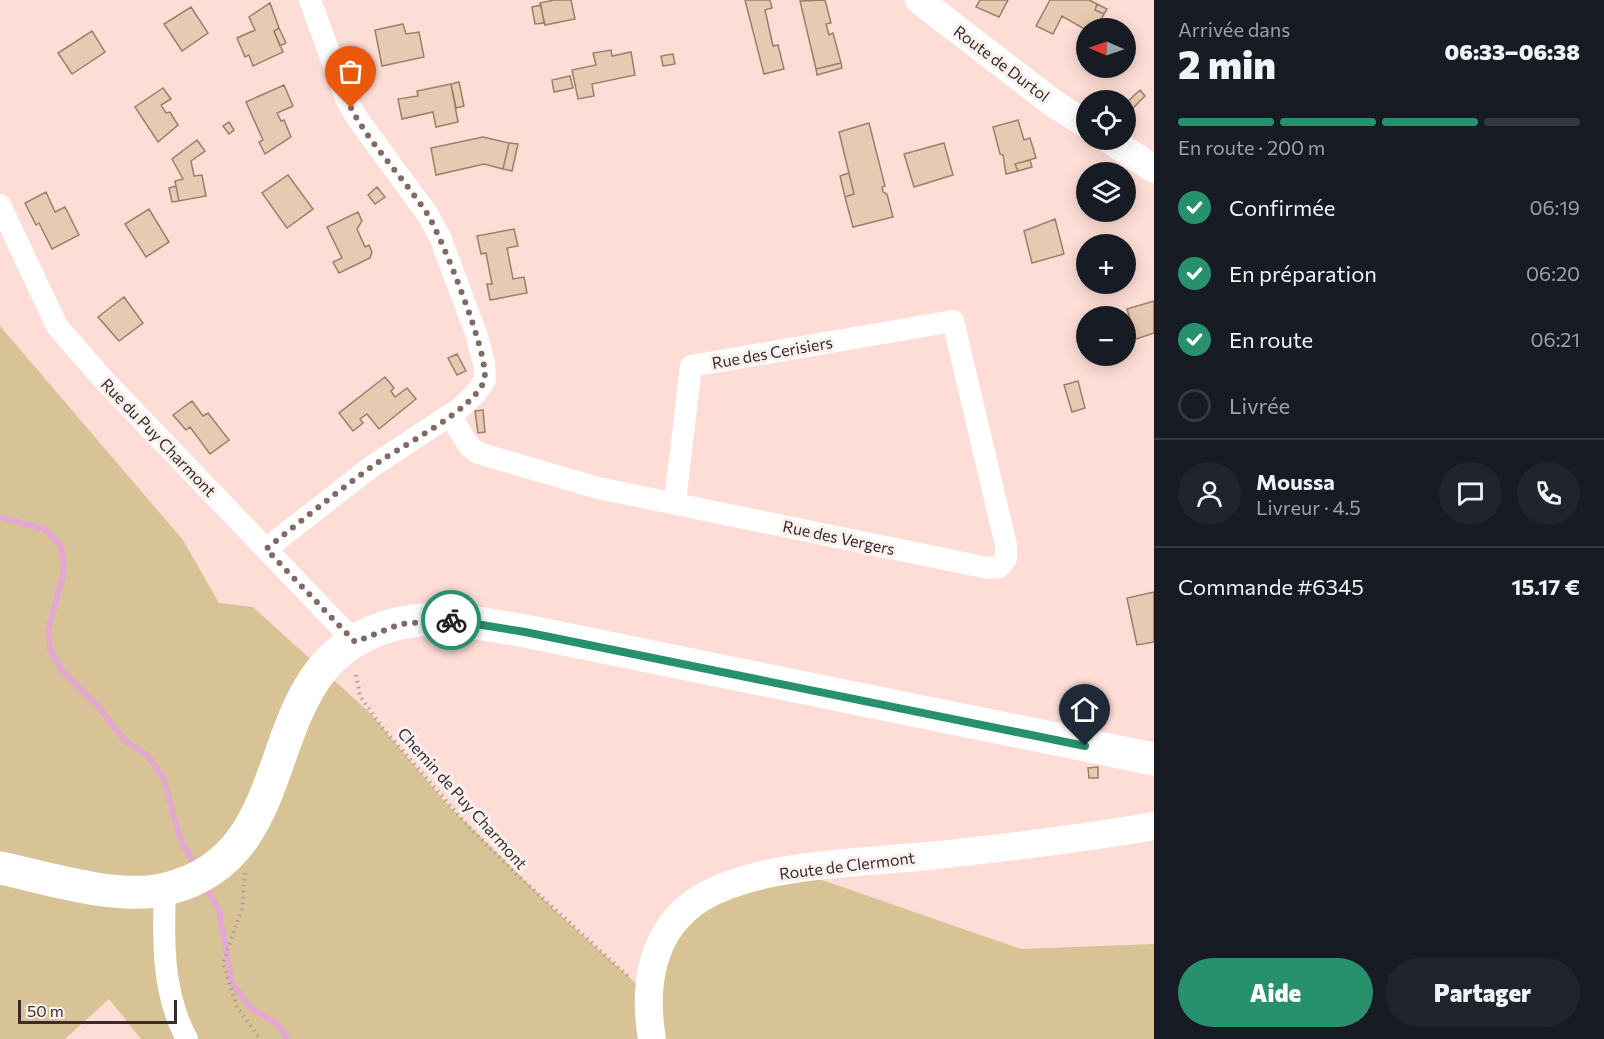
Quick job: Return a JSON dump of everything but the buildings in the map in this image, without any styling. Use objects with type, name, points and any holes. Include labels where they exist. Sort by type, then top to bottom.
[{"type":"main road","points":[[0,868],[118,891],[165,890],[195,879],[219,865],[233,854],[248,834],[267,795],[291,720],[306,691],[333,658],[355,642],[381,630],[412,621],[438,620],[474,623],[1154,759]]},
{"type":"street","points":[[266,549],[371,467],[450,416],[476,394],[485,380],[484,364],[477,336],[440,237],[428,215],[347,101],[310,0]]},
{"type":"street","name":"Route de Durtol","points":[[919,0],[1076,117]]},
{"type":"street","points":[[1125,150],[1154,169]]},
{"type":"street","name":"Rue du Puy Charmont","points":[[0,206],[57,326],[101,377],[355,642]]},
{"type":"street","name":"Rue des Vergers","points":[[450,416],[470,446],[478,453],[598,488],[987,568],[999,567],[1006,559],[1006,544],[953,321]]},
{"type":"street","name":"Rue des Cerisiers","points":[[675,502],[691,366],[953,321]]},
{"type":"street","name":"Route de Clermont","points":[[652,1039],[648,995],[653,961],[674,923],[701,898],[743,880],[801,869],[1010,847],[1154,826]]},
{"type":"street","points":[[165,890],[163,937],[168,985],[187,1039]]},
{"type":"path","name":"Chemin de Puy Charmont","points":[[355,642],[355,667],[360,696],[381,726],[490,848],[648,995]]},
{"type":"path","points":[[248,834],[242,908],[223,963],[237,1007],[260,1039]]},
{"type":"shaded area","points":[[0,326],[183,540],[219,603],[253,607],[370,713],[445,802],[560,915],[649,995],[674,920],[802,873],[1021,949],[1154,944],[1154,1039],[141,1039],[109,999],[65,1039],[0,1039]]},
{"type":"waterway","points":[[0,517],[44,529],[61,545],[64,572],[48,630],[50,649],[61,669],[97,705],[124,740],[146,754],[163,777],[180,838],[195,866]]},
{"type":"waterway","points":[[204,883],[219,910],[232,983],[250,1007],[280,1026],[287,1039]]},
{"type":"way so far","points":[[351,108],[428,215],[440,237],[477,336],[484,364],[485,380],[476,394],[459,409],[371,467],[266,549],[355,642],[387,627],[412,621],[451,620]]},
{"type":"route","points":[[451,620],[525,632],[1085,746]]}]
